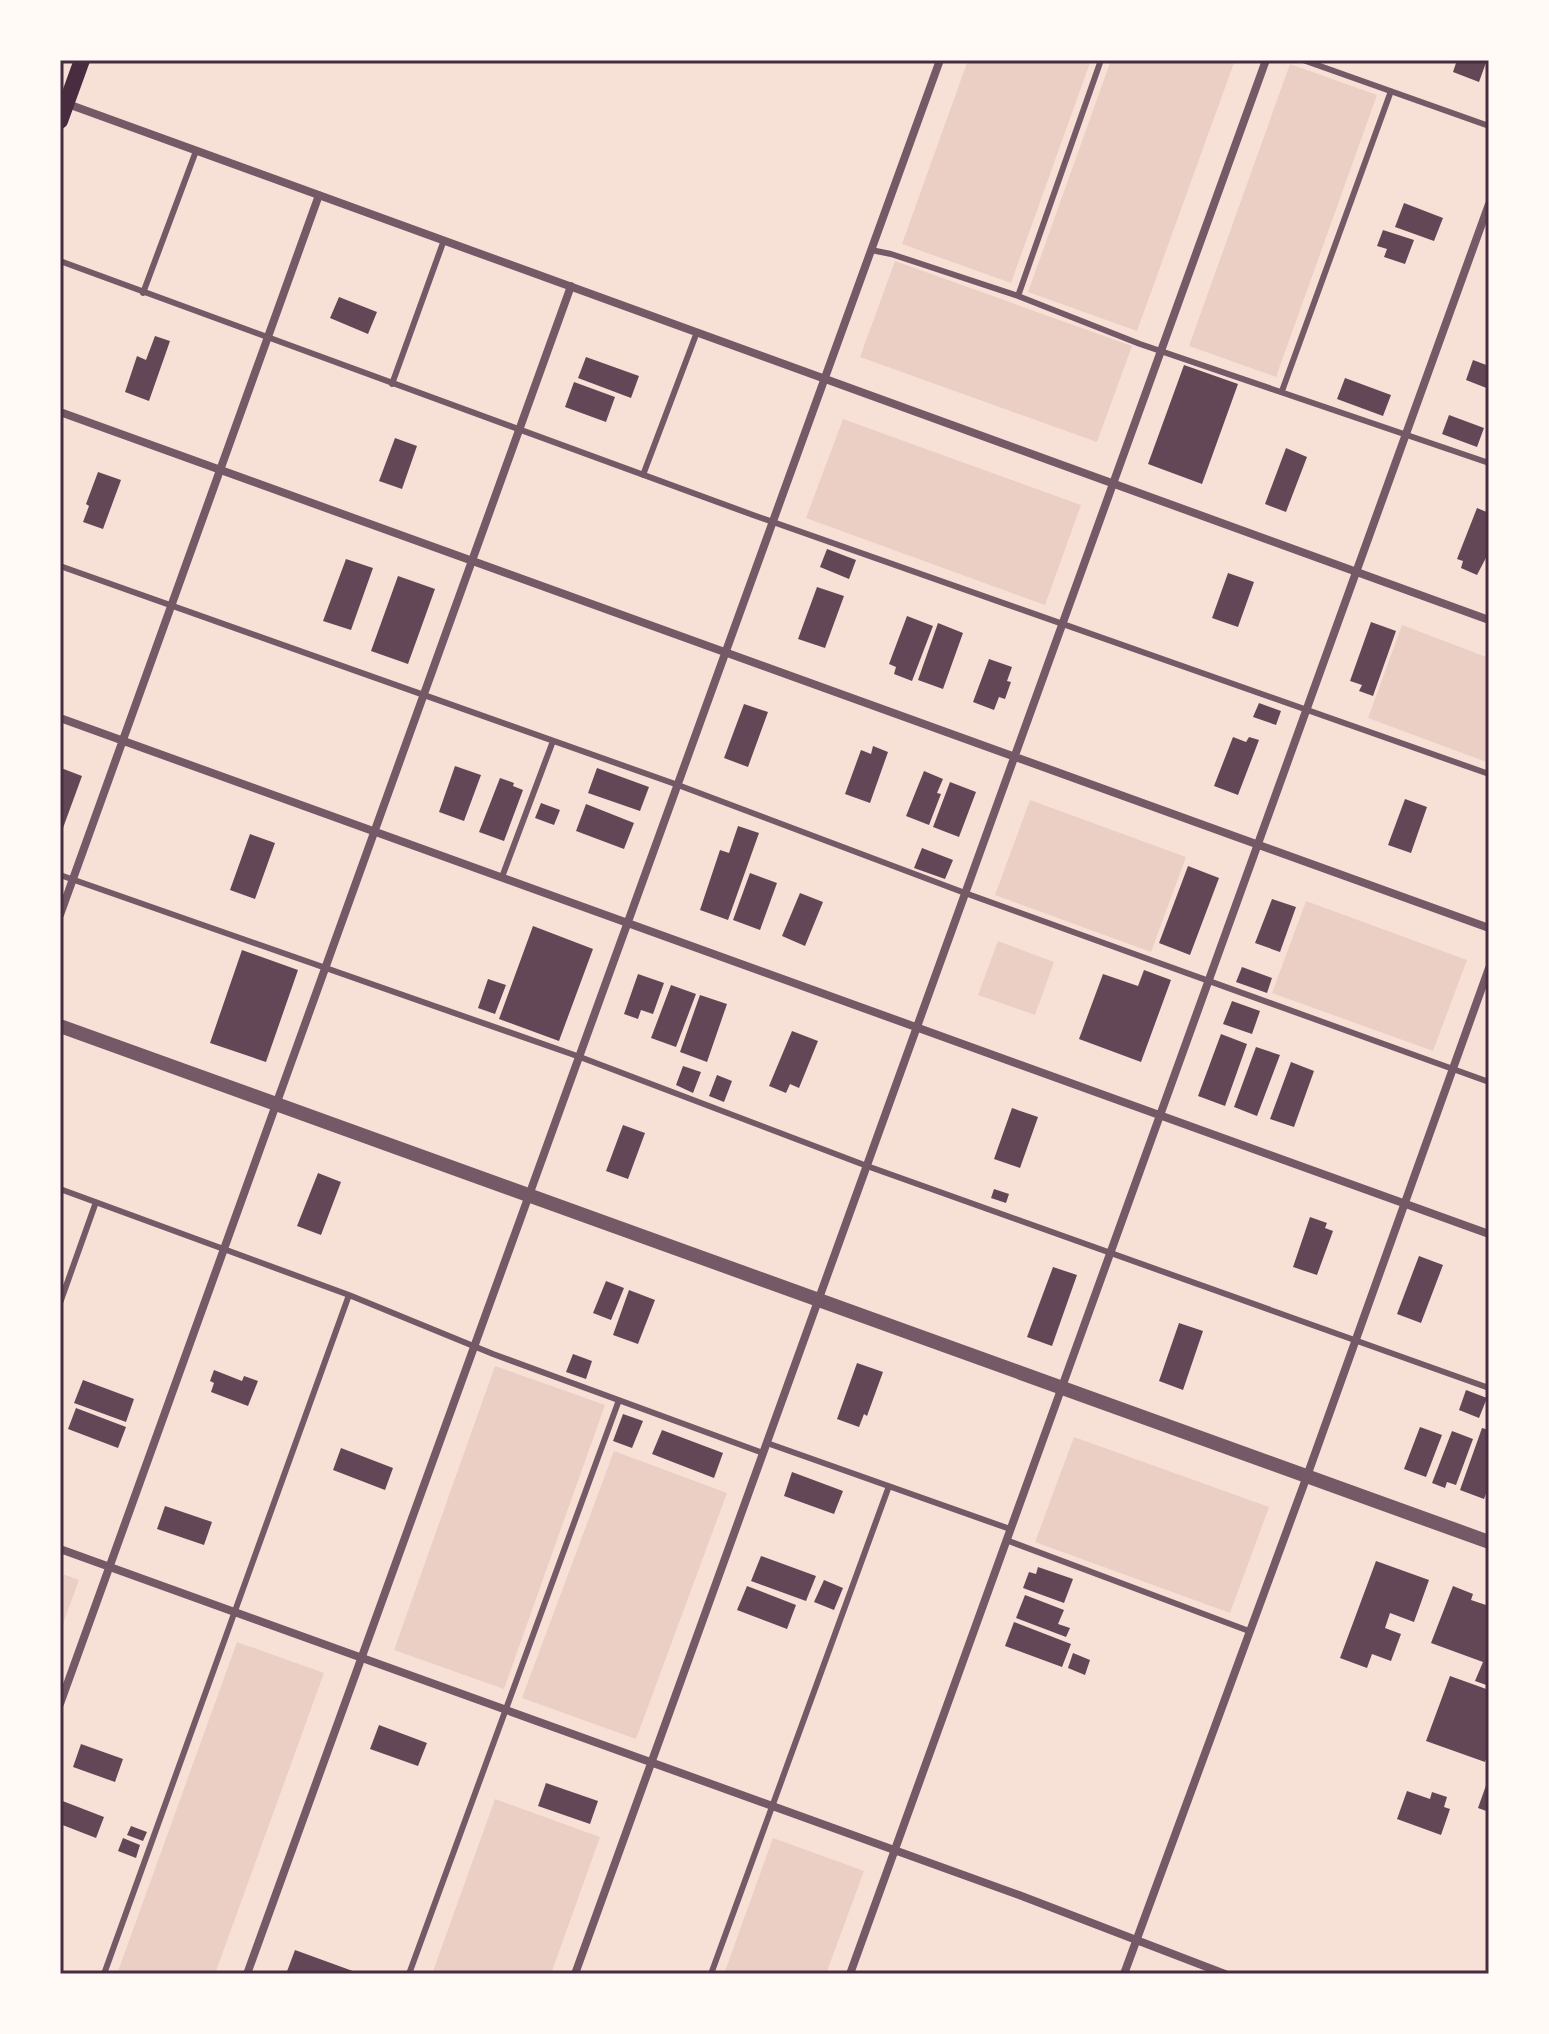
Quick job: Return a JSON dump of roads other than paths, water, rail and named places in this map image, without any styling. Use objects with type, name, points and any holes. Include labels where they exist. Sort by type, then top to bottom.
[{"type":"main road","points":[[60,121],[63,103],[82,60]]},
{"type":"street","points":[[247,1974],[940,60]]},
{"type":"street","points":[[575,1974],[1266,60]]},
{"type":"street","points":[[63,103],[1489,620]]},
{"type":"street","points":[[60,915],[319,195]]},
{"type":"street","points":[[850,1974],[1489,204]]},
{"type":"street","points":[[60,1704],[571,286]]},
{"type":"street","points":[[60,412],[1489,928]]},
{"type":"street","points":[[60,718],[1489,1234]]},
{"type":"street","points":[[1124,1974],[1489,968]]},
{"type":"street","points":[[60,1026],[1489,1542]]},
{"type":"street","points":[[60,1549],[1019,1895],[1225,1974]]},
{"type":"lane","points":[[1018,296],[1101,60]]},
{"type":"lane","points":[[1303,60],[1489,126]]},
{"type":"lane","points":[[1282,391],[1391,91]]},
{"type":"lane","points":[[143,293],[196,151]]},
{"type":"lane","points":[[392,384],[444,240]]},
{"type":"lane","points":[[871,250],[1018,296],[1161,351],[1489,463]]},
{"type":"lane","points":[[60,261],[643,475],[1489,774]]},
{"type":"lane","points":[[643,475],[697,332]]},
{"type":"lane","points":[[60,566],[678,785],[965,893],[1489,1082]]},
{"type":"lane","points":[[502,877],[553,741]]},
{"type":"lane","points":[[60,875],[580,1057],[867,1166],[1489,1388]]},
{"type":"lane","points":[[60,1189],[349,1295],[619,1400],[889,1486],[1010,1529]]},
{"type":"lane","points":[[60,1303],[96,1202]]},
{"type":"lane","points":[[104,1974],[349,1295]]},
{"type":"lane","points":[[409,1974],[619,1400]]},
{"type":"lane","points":[[711,1974],[889,1486]]},
{"type":"lane","points":[[1006,1540],[1249,1631]]}]
